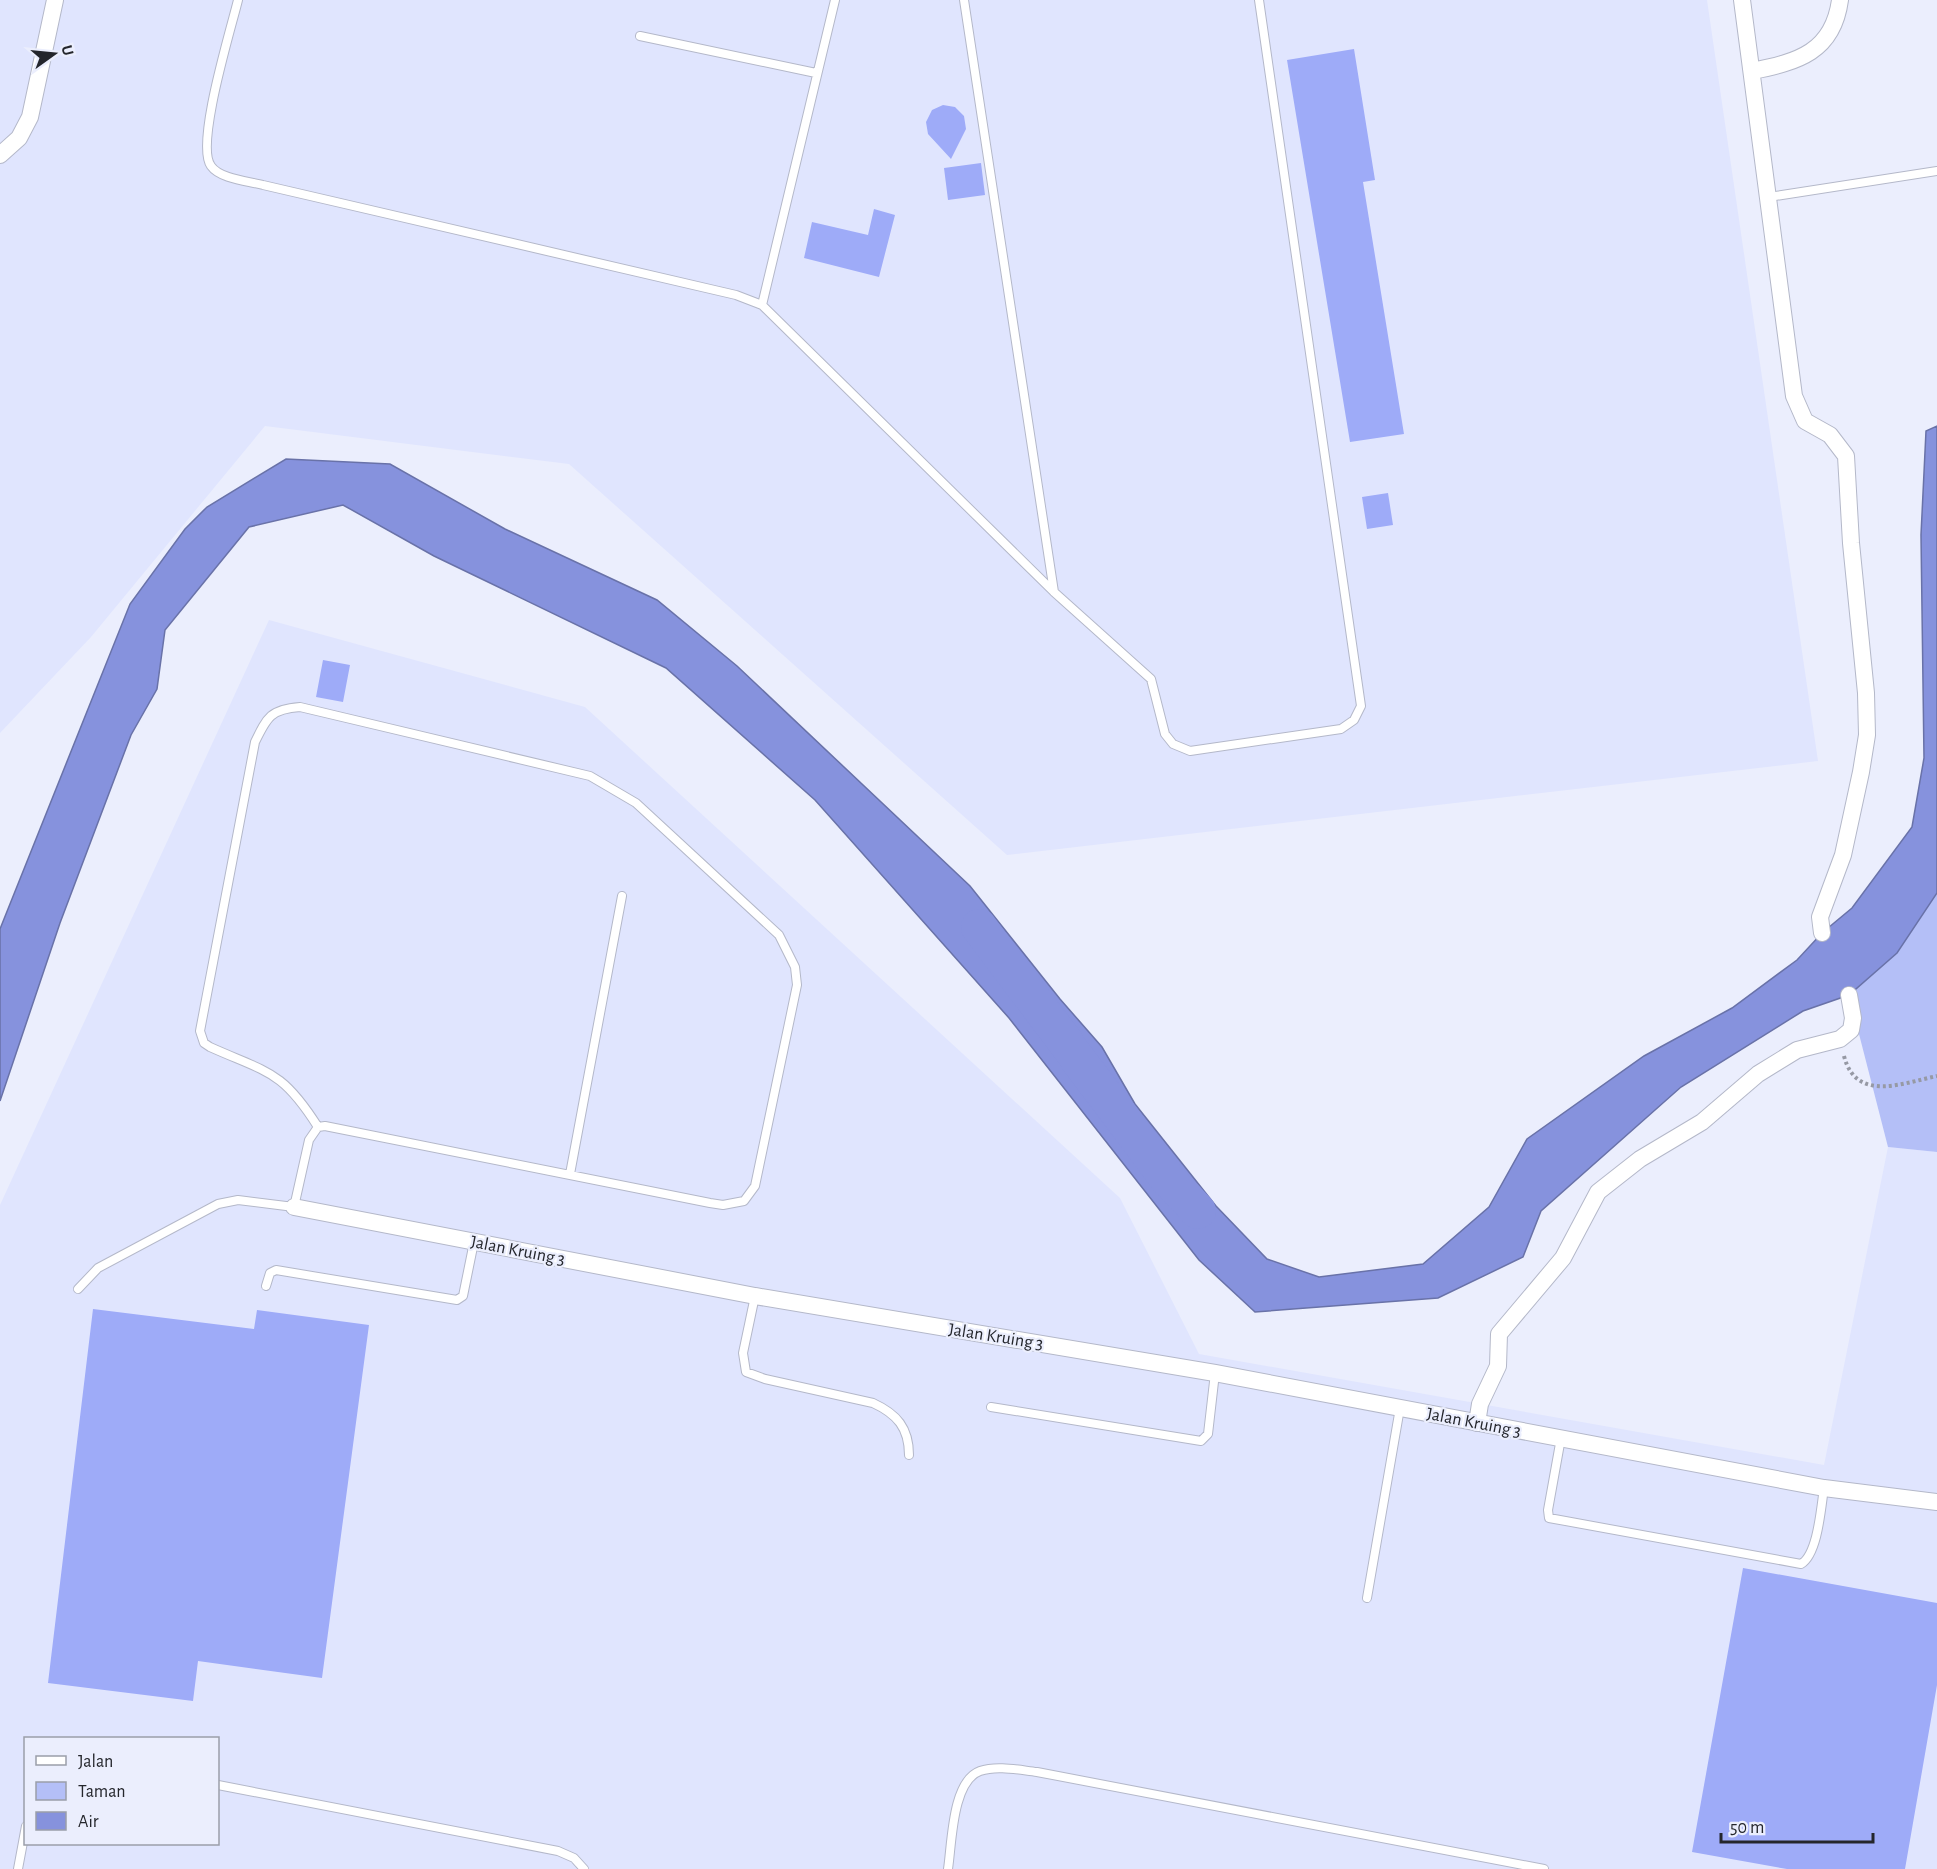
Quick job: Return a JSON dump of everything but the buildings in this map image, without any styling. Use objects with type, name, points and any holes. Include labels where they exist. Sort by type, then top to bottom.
[{"type":"street","points":[[0,155],[19,138],[30,117],[55,0]]},
{"type":"street","points":[[1742,0],[1794,396],[1805,421],[1830,435],[1846,456],[1851,543],[1863,646],[1867,735],[1843,855],[1820,917],[1822,933]]},
{"type":"street","points":[[1752,71],[1784,65],[1805,56],[1820,46],[1835,25],[1840,0]]},
{"type":"street","points":[[1477,1423],[1480,1404],[1498,1366],[1499,1334],[1563,1258],[1598,1192],[1640,1159],[1702,1122],[1758,1074],[1797,1050],[1840,1040],[1851,1030],[1853,1018],[1849,995]]},
{"type":"street","name":"Jalan Kruing 3","points":[[294,1207],[755,1296],[1215,1373],[1824,1488],[1937,1502]]},
{"type":"lane","points":[[238,0],[207,128],[207,156],[216,171],[263,185],[736,295],[762,305],[1054,592],[1150,679],[1168,741],[1183,750],[1322,734],[1346,727],[1359,711],[1357,666],[1259,0]]},
{"type":"lane","points":[[762,305],[834,0]]},
{"type":"lane","points":[[964,0],[1054,592]]},
{"type":"lane","points":[[640,36],[816,73]]},
{"type":"lane","points":[[1769,197],[1937,171]]},
{"type":"lane","points":[[300,707],[590,776],[636,803],[779,935],[795,966],[797,985],[755,1186],[749,1197],[735,1204],[710,1203],[333,1126],[318,1127],[303,1103],[284,1083],[270,1072],[210,1047],[204,1043],[200,1031],[255,742],[271,715],[282,708],[300,707]]},
{"type":"lane","points":[[570,1174],[622,896]]},
{"type":"lane","points":[[294,1207],[309,1140],[318,1127]]},
{"type":"lane","name":"Jalan Kruing 3","points":[[78,1289],[98,1268],[218,1204],[238,1200],[294,1207]]},
{"type":"lane","points":[[266,1286],[270,1274],[276,1270],[452,1300],[463,1296],[474,1242]]},
{"type":"lane","points":[[755,1296],[743,1353],[746,1372],[765,1379],[873,1403],[886,1409],[903,1425],[909,1439],[909,1455]]},
{"type":"lane","points":[[991,1407],[1201,1441],[1208,1434],[1215,1373]]},
{"type":"lane","points":[[1367,1598],[1400,1408]]},
{"type":"lane","points":[[1561,1438],[1548,1510],[1549,1518],[1801,1564],[1808,1559],[1813,1546],[1824,1488]]},
{"type":"lane","points":[[948,1869],[959,1796],[964,1782],[982,1770],[1006,1768],[1544,1869]]},
{"type":"lane","points":[[219,1785],[558,1851],[574,1858],[584,1869]]},
{"type":"lane","points":[[18,1869],[24,1837]]},
{"type":"path","points":[[1840,1040],[1847,1068],[1853,1077],[1862,1083],[1880,1088],[1937,1076]]},
{"type":"shaded area","points":[[0,0],[1707,0],[1818,761],[1007,855],[569,464],[265,426],[91,637],[0,733]]},
{"type":"shaded area","points":[[269,620],[585,707],[1120,1198],[1199,1354],[1824,1465],[1888,1147],[1937,1152],[1937,1869],[0,1869],[0,1205]]},
{"type":"green space","points":[[1937,893],[1937,1152],[1888,1147],[1849,995],[1897,953]]},
{"type":"water","points":[[1937,426],[1937,893],[1897,953],[1849,995],[1803,1011],[1681,1087],[1541,1211],[1523,1257],[1438,1298],[1255,1312],[1199,1260],[1009,1018],[815,800],[666,668],[434,556],[343,505],[249,527],[165,630],[157,689],[131,735],[60,923],[0,1101],[0,929],[130,604],[185,529],[207,507],[286,459],[390,464],[505,529],[657,600],[737,666],[970,886],[1060,999],[1102,1047],[1135,1104],[1216,1206],[1267,1259],[1319,1277],[1423,1264],[1489,1207],[1527,1139],[1644,1056],[1732,1008],[1797,960],[1822,933],[1852,908],[1912,827],[1924,758],[1921,535],[1926,431]]},
{"type":"waterway","points":[[979,927],[1167,1178],[1198,1211]]}]
